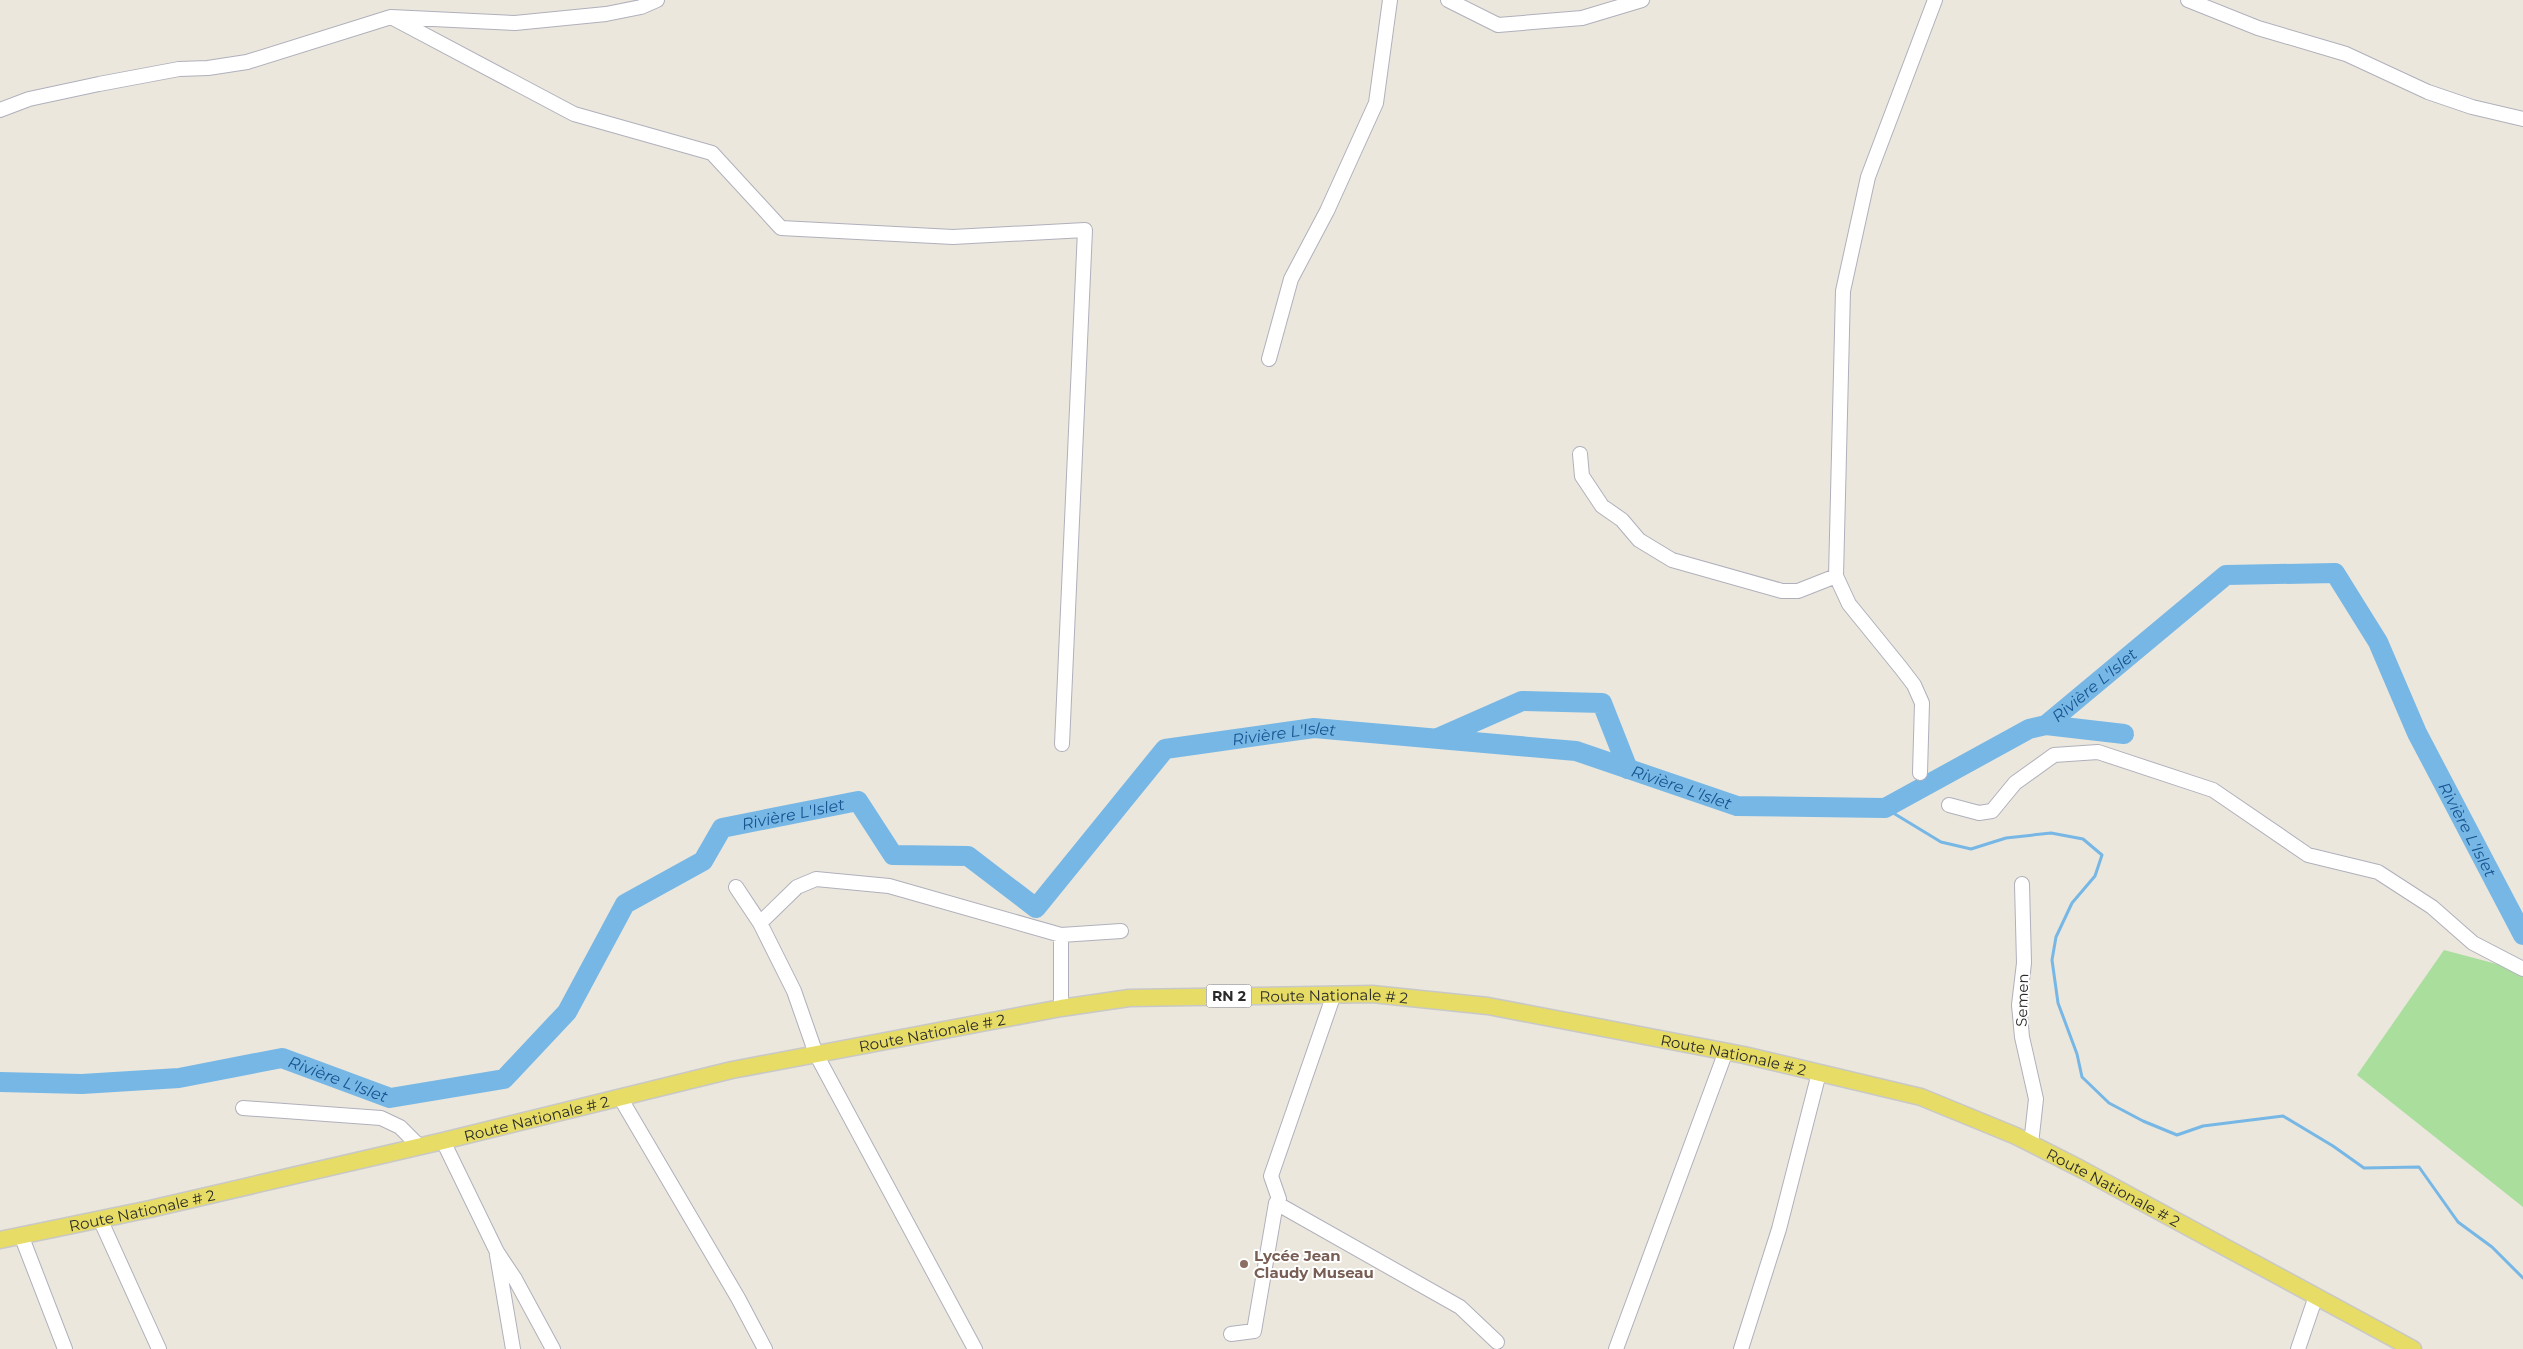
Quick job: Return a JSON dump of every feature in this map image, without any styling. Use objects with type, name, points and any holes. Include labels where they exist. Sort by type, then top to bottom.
[{"type":"main road","name":"Route Nationale # 2","points":[[0,1240],[443,1141],[622,1099],[732,1070],[1061,1008],[1130,998],[1372,994],[1488,1006],[1726,1051],[1921,1096],[2031,1144],[2079,1168],[2413,1349]]},
{"type":"street","points":[[0,110],[29,99],[99,84],[179,69],[208,68],[247,62],[391,17],[515,23],[606,14],[641,7],[657,0]]},
{"type":"street","points":[[1269,359],[1291,280],[1327,211],[1376,103],[1390,0]]},
{"type":"street","points":[[1448,0],[1498,25],[1582,18],[1642,0]]},
{"type":"street","points":[[1920,772],[1922,702],[1914,685],[1902,668],[1849,604],[1836,576],[1843,291],[1868,177],[1935,0]]},
{"type":"street","points":[[2188,0],[2258,28],[2346,54],[2428,92],[2472,107],[2523,119]]},
{"type":"street","points":[[391,17],[574,114],[712,153],[781,228],[953,237],[1085,230],[1062,744]]},
{"type":"street","points":[[1580,454],[1582,476],[1602,506],[1622,520],[1639,540],[1672,560],[1782,591],[1798,591],[1836,576]]},
{"type":"street","points":[[1949,806],[1979,813],[1992,811],[2016,783],[2054,755],[2098,752],[2213,790],[2308,855],[2378,872],[2432,907],[2472,942],[2523,969]]},
{"type":"street","points":[[760,922],[796,887],[816,879],[889,886],[1061,935],[1120,931]]},
{"type":"street","name":"Semen","points":[[2022,884],[2024,962],[2019,1005],[2022,1038],[2036,1099],[2031,1144]]},
{"type":"street","points":[[736,887],[760,922],[794,991],[816,1054],[976,1349]]},
{"type":"street","points":[[1061,935],[1061,1008]]},
{"type":"street","points":[[1231,1334],[1254,1331],[1276,1203],[1279,1199],[1271,1176],[1334,994]]},
{"type":"street","points":[[1616,1349],[1726,1051]]},
{"type":"street","points":[[1740,1349],[1779,1229],[1819,1073]]},
{"type":"street","points":[[622,1099],[738,1298],[765,1349]]},
{"type":"street","points":[[243,1108],[381,1118],[400,1127],[419,1146]]},
{"type":"street","points":[[443,1141],[497,1252],[515,1279],[553,1349]]},
{"type":"street","points":[[1276,1203],[1460,1307],[1497,1342]]},
{"type":"street","points":[[100,1219],[159,1349]]},
{"type":"street","points":[[21,1236],[65,1349]]},
{"type":"street","points":[[497,1252],[513,1349]]},
{"type":"street","points":[[2298,1349],[2316,1296]]},
{"type":"green space","points":[[2444,950],[2523,971],[2523,1207],[2357,1075]]},
{"type":"waterway","name":"Rivière L'Islet","points":[[0,1082],[82,1084],[179,1078],[282,1058],[390,1098],[504,1079],[567,1012],[625,904],[703,861],[722,828],[858,801],[893,855],[968,856],[1036,908],[1165,749],[1314,728],[1576,751],[1737,806],[1885,808],[2029,729],[2046,725],[2226,575],[2335,573],[2378,642],[2417,733],[2523,935]]},
{"type":"waterway","points":[[1438,738],[1522,701],[1602,703],[1628,769]]},
{"type":"waterway","points":[[2046,725],[2124,734]]},
{"type":"waterway","points":[[1885,808],[1941,842],[1971,849],[2006,838],[2051,833],[2083,839],[2102,855],[2095,876],[2072,903],[2056,937],[2052,960],[2058,1003],[2077,1054],[2082,1077],[2109,1103],[2143,1121],[2177,1135],[2203,1126],[2283,1116],[2333,1146],[2364,1168],[2419,1167],[2458,1222],[2492,1247],[2523,1278]]},
{"type":"place","name":"Lycée Jean Claudy Museau","points":[[1244,1264]]}]
